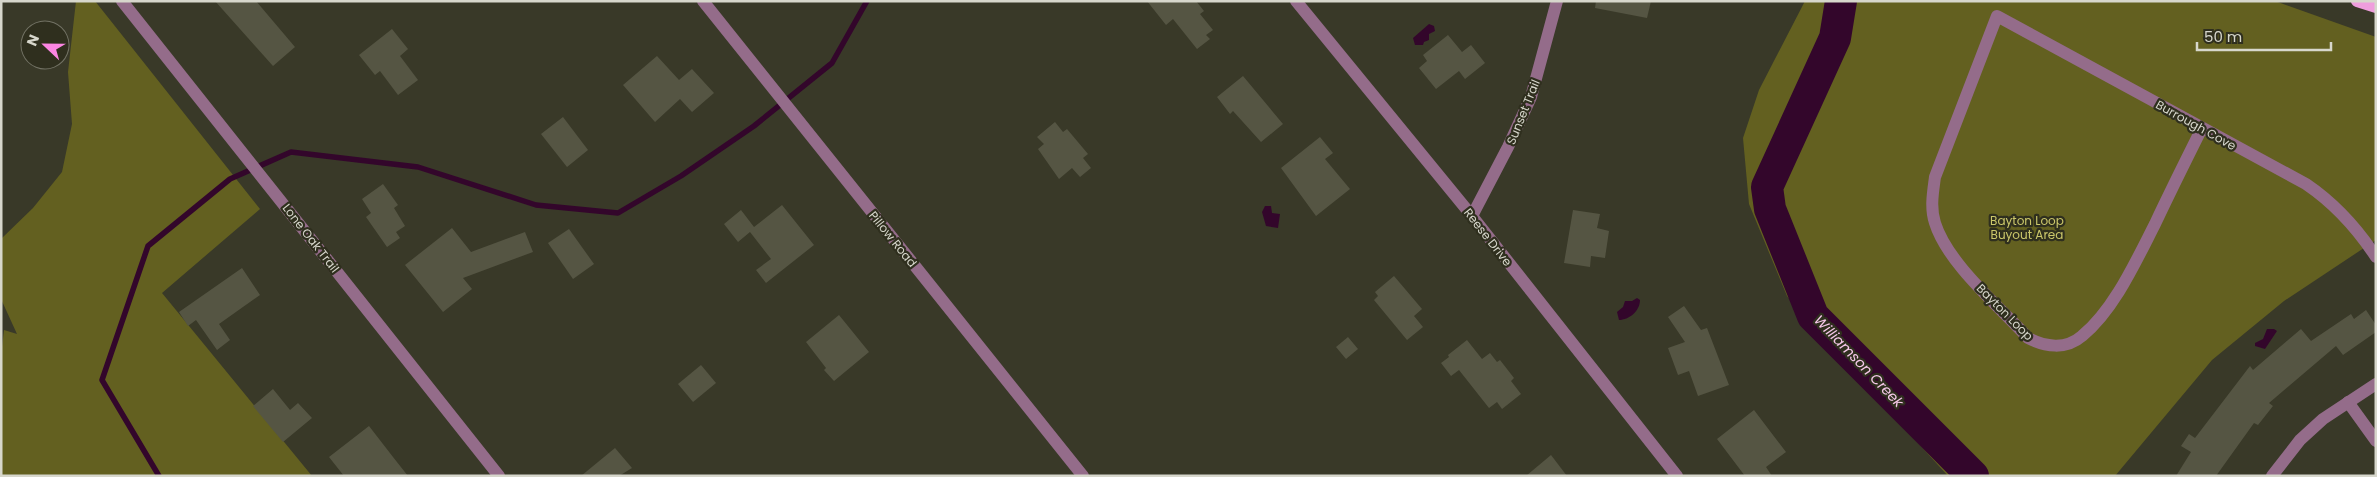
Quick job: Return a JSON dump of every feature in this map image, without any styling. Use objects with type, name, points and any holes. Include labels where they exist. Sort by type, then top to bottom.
[{"type":"main road","points":[[2357,1],[2376,7]]},
{"type":"street","name":"Lone Oak Trail","points":[[122,1],[499,476]]},
{"type":"street","name":"Pillow Road","points":[[703,1],[1083,476]]},
{"type":"street","name":"Reese Drive","points":[[1296,1],[1472,216],[1677,476]]},
{"type":"street","name":"Sunset Trail","points":[[1472,216],[1508,147],[1531,96],[1557,1]]},
{"type":"street","name":"Burrough Cove","points":[[1997,16],[2306,184],[2326,198],[2376,257]]},
{"type":"street","name":"Bayton Loop","points":[[1997,16],[1934,177],[1932,201],[1934,221],[1952,257],[2028,338],[2053,346],[2066,344],[2081,337],[2103,312],[2117,294],[2141,252],[2202,128]]},
{"type":"street","points":[[2272,476],[2300,440],[2323,419],[2376,384]]},
{"type":"street","points":[[2348,402],[2376,441]]},
{"type":"green space","points":[[76,1],[95,1],[260,209],[162,293],[312,476],[1,476],[1,355],[4,330],[17,334],[1,299],[1,239],[33,208],[62,172],[72,124],[68,72],[70,70]]},
{"type":"green space","name":"Bayton Loop Buyout Area","points":[[1805,1],[2275,1],[2376,37],[2376,240],[2284,301],[2212,360],[2115,476],[1948,476],[1818,333],[1787,296],[1749,204],[1743,138],[1759,90]]},
{"type":"shaded area","points":[[1429,24],[1434,26],[1435,31],[1429,34],[1429,40],[1424,42],[1423,45],[1415,45],[1413,38]]},
{"type":"shaded area","points":[[1265,206],[1271,206],[1272,213],[1280,214],[1278,228],[1266,226],[1262,212]]},
{"type":"shaded area","points":[[1637,298],[1640,300],[1640,304],[1636,311],[1623,320],[1619,320],[1617,312],[1623,307],[1625,301],[1632,301]]},
{"type":"shaded area","points":[[2267,329],[2277,331],[2265,349],[2255,346],[2255,343],[2263,339]]},
{"type":"building","points":[[215,1],[256,1],[295,47],[273,66]]},
{"type":"building","points":[[1147,1],[1196,1],[1204,11],[1200,14],[1213,30],[1206,35],[1210,39],[1197,49],[1173,19],[1166,25]]},
{"type":"building","points":[[1596,1],[1651,1],[1647,18],[1595,8]]},
{"type":"building","points":[[392,29],[408,49],[400,56],[418,80],[398,95],[380,71],[375,75],[359,55]]},
{"type":"building","points":[[1448,35],[1462,52],[1471,45],[1485,63],[1465,79],[1459,71],[1436,89],[1419,68],[1427,61],[1423,55]]},
{"type":"building","points":[[657,56],[679,80],[692,69],[714,93],[692,112],[680,99],[655,122],[623,85]]},
{"type":"building","points":[[1243,76],[1283,124],[1261,142],[1233,111],[1230,114],[1217,97]]},
{"type":"building","points":[[563,117],[588,150],[567,167],[541,134]]},
{"type":"building","points":[[1055,122],[1063,132],[1067,129],[1088,154],[1083,158],[1091,168],[1080,177],[1072,168],[1059,179],[1038,149],[1044,144],[1037,137]]},
{"type":"building","points":[[1320,137],[1333,153],[1325,159],[1350,189],[1316,216],[1281,168]]},
{"type":"building","points":[[383,184],[398,205],[394,208],[405,226],[396,232],[400,238],[387,247],[366,217],[371,213],[362,199]]},
{"type":"building","points":[[782,205],[814,245],[766,283],[756,270],[771,259],[750,232],[738,242],[724,224],[741,210],[754,227]]},
{"type":"building","points":[[1573,210],[1600,214],[1597,228],[1609,231],[1605,258],[1591,256],[1590,267],[1564,263]]},
{"type":"building","points":[[452,228],[471,252],[525,232],[533,252],[463,278],[472,289],[443,312],[405,265]]},
{"type":"building","points":[[569,229],[594,264],[573,279],[548,243]]},
{"type":"building","points":[[242,268],[260,295],[219,324],[230,340],[217,350],[196,320],[188,326],[179,312]]},
{"type":"building","points":[[1394,276],[1422,309],[1414,316],[1423,327],[1407,340],[1374,300],[1378,296],[1375,292]]},
{"type":"building","points":[[1684,306],[1701,330],[1707,328],[1729,385],[1698,396],[1689,371],[1678,375],[1668,348],[1685,342],[1668,317]]},
{"type":"building","points":[[2366,310],[2376,325],[2376,332],[2343,355],[2336,346],[2269,403],[2273,406],[2258,425],[2254,423],[2216,476],[2176,476],[2191,452],[2181,446],[2189,434],[2195,438],[2250,366],[2253,370],[2301,329],[2311,341],[2351,314],[2354,319]]},
{"type":"building","points":[[839,315],[869,352],[834,381],[824,370],[826,368],[806,342]]},
{"type":"building","points":[[1348,337],[1358,349],[1346,359],[1336,347]]},
{"type":"building","points":[[1467,340],[1482,359],[1490,353],[1497,362],[1500,360],[1514,378],[1511,381],[1521,394],[1502,409],[1497,402],[1489,408],[1459,370],[1451,376],[1441,363]]},
{"type":"building","points":[[701,365],[716,383],[693,402],[678,384]]},
{"type":"building","points":[[273,389],[290,410],[298,403],[312,418],[283,442],[253,406]]},
{"type":"building","points":[[1754,410],[1786,452],[1766,467],[1772,476],[1745,476],[1717,439]]},
{"type":"building","points":[[369,426],[408,476],[344,476],[329,457]]},
{"type":"building","points":[[615,448],[632,468],[619,476],[581,476]]},
{"type":"building","points":[[1551,455],[1567,476],[1526,476]]},
{"type":"waterway","points":[[159,476],[102,380],[148,246],[230,179],[291,152],[418,167],[536,205],[618,213],[681,176],[754,126],[832,63],[867,1]]},
{"type":"waterway","name":"Williamson Creek","points":[[1841,1],[1835,38],[1767,187],[1770,209],[1813,316],[1973,476]]}]
